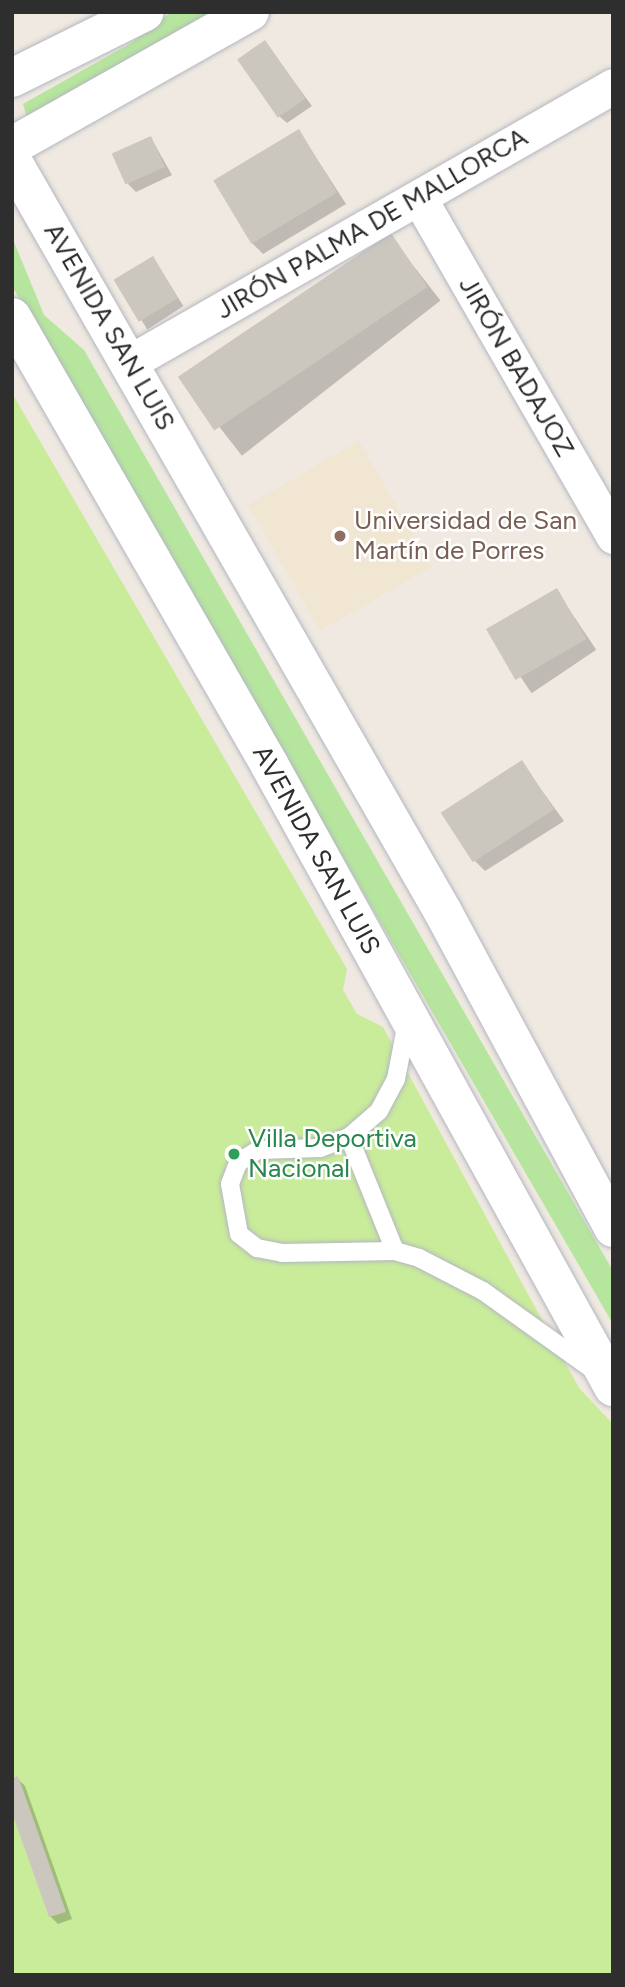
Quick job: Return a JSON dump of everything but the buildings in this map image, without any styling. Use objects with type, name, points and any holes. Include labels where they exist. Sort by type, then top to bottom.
[{"type":"main road","points":[[12,78],[145,12]]},
{"type":"main road","points":[[12,146],[250,12]]},
{"type":"main road","name":"AVENIDA SAN LUIS","points":[[12,160],[443,912],[613,1228]]},
{"type":"main road","name":"AVENIDA SAN LUIS","points":[[12,317],[409,1015],[611,1385]]},
{"type":"street","name":"JIRÓN PALMA DE MALLORCA","points":[[130,362],[613,86]]},
{"type":"street","name":"JIRÓN BADAJOZ","points":[[419,198],[613,536]]},
{"type":"lane","points":[[409,1015],[396,1079],[379,1111],[349,1137],[320,1148],[258,1150],[237,1163],[230,1184],[239,1234],[257,1248],[282,1253],[395,1251],[483,1292],[611,1385]]},
{"type":"lane","points":[[349,1137],[395,1251]]},
{"type":"shaded area","name":"Universidad de San Martín de Porres","points":[[359,441],[432,567],[321,631],[248,505]]},
{"type":"green space","points":[[171,12],[222,12],[29,125],[23,104],[131,43]]},
{"type":"green space","points":[[12,237],[44,315],[84,350],[613,1271],[613,1324],[12,286]]},
{"type":"green space","name":"Villa Deportiva Nacional","points":[[12,393],[347,969],[343,990],[357,1014],[383,1027],[579,1388],[613,1424],[613,1975],[12,1975]]},
{"type":"place","name":"Universidad de San Martín de Porres","points":[[340,536]]},
{"type":"place","name":"Villa Deportiva Nacional","points":[[234,1154]]}]
